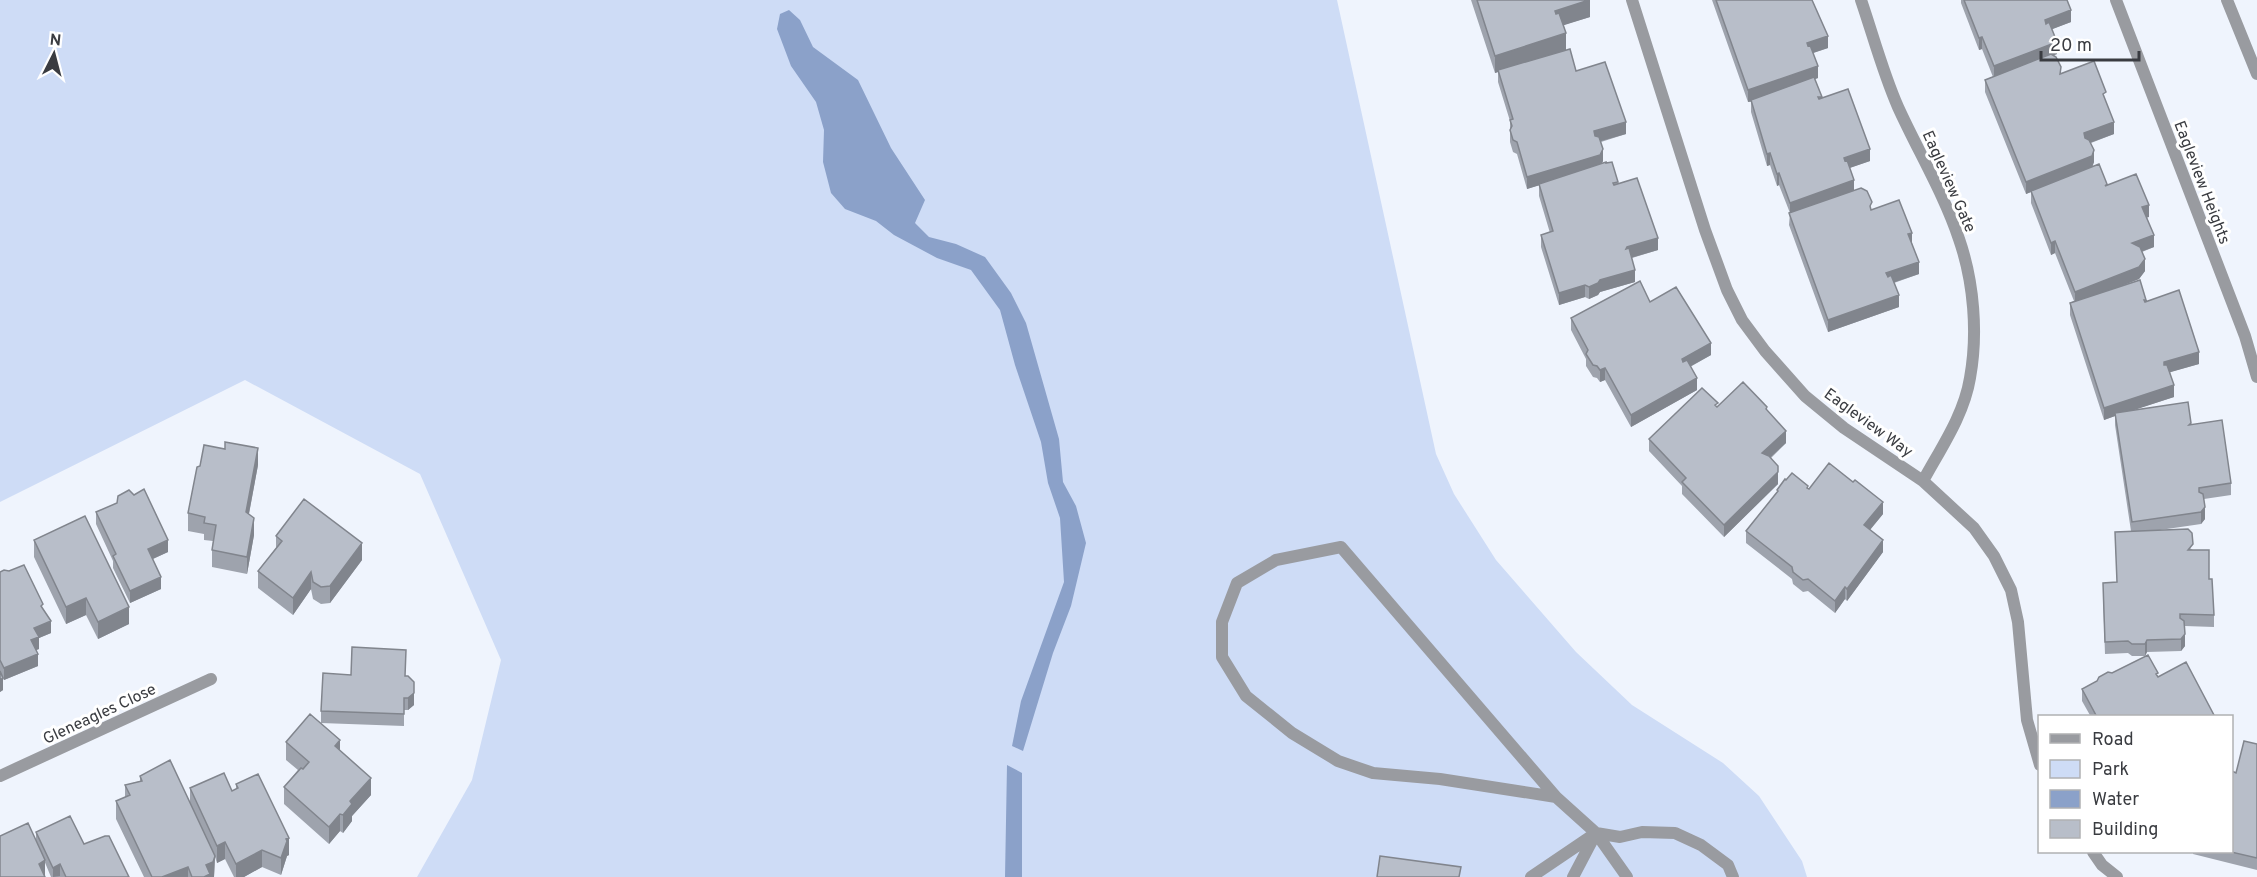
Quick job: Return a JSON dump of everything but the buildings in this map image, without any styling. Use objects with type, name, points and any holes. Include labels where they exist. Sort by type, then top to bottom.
[{"type":"street","name":"Eagleview Way","points":[[1632,0],[1705,230],[1727,290],[1743,320],[1765,351],[1805,396],[1844,428],[1923,481],[1974,528],[1994,556],[2011,590],[2023,658],[2027,720],[2038,758]]},
{"type":"street","name":"Eagleview Gate","points":[[1861,0],[1897,104],[1959,240],[1971,298],[1974,347],[1970,380],[1960,415],[1923,481]]},
{"type":"street","name":"Eagleview Heights","points":[[2116,0],[2245,336],[2257,376]]},
{"type":"street","points":[[2227,0],[2257,74]]},
{"type":"street","points":[[1556,797],[1440,779],[1373,773],[1338,761],[1292,734],[1246,696],[1222,657],[1222,622],[1237,583],[1276,560],[1341,547],[1556,797],[1596,833],[1627,877]]},
{"type":"street","name":"Gleneagles Close","points":[[0,776],[211,679]]},
{"type":"street","points":[[1531,877],[1596,833],[1620,837],[1642,832],[1675,833],[1701,845],[1728,866],[1733,877]]},
{"type":"street","points":[[1572,877],[1596,833]]},
{"type":"street","points":[[2094,853],[2102,865],[2117,877]]},
{"type":"green space","points":[[0,0],[1337,0],[1436,454],[1454,494],[1496,560],[1576,652],[1632,705],[1723,763],[1759,796],[1802,861],[1807,877],[417,877],[472,780],[501,660],[420,474],[245,380],[0,502]]},
{"type":"water","points":[[789,10],[800,20],[813,47],[858,80],[891,148],[925,200],[915,223],[929,237],[956,244],[985,257],[1011,293],[1026,323],[1059,439],[1063,482],[1076,506],[1086,543],[1071,606],[1053,653],[1023,751],[1012,746],[1021,701],[1064,582],[1060,518],[1048,483],[1041,442],[1015,365],[1000,310],[971,270],[937,258],[894,235],[876,221],[845,209],[831,193],[823,162],[824,130],[816,102],[791,66],[777,29],[780,14]]},
{"type":"water","points":[[1007,765],[1022,773],[1022,877],[1005,877]]}]
